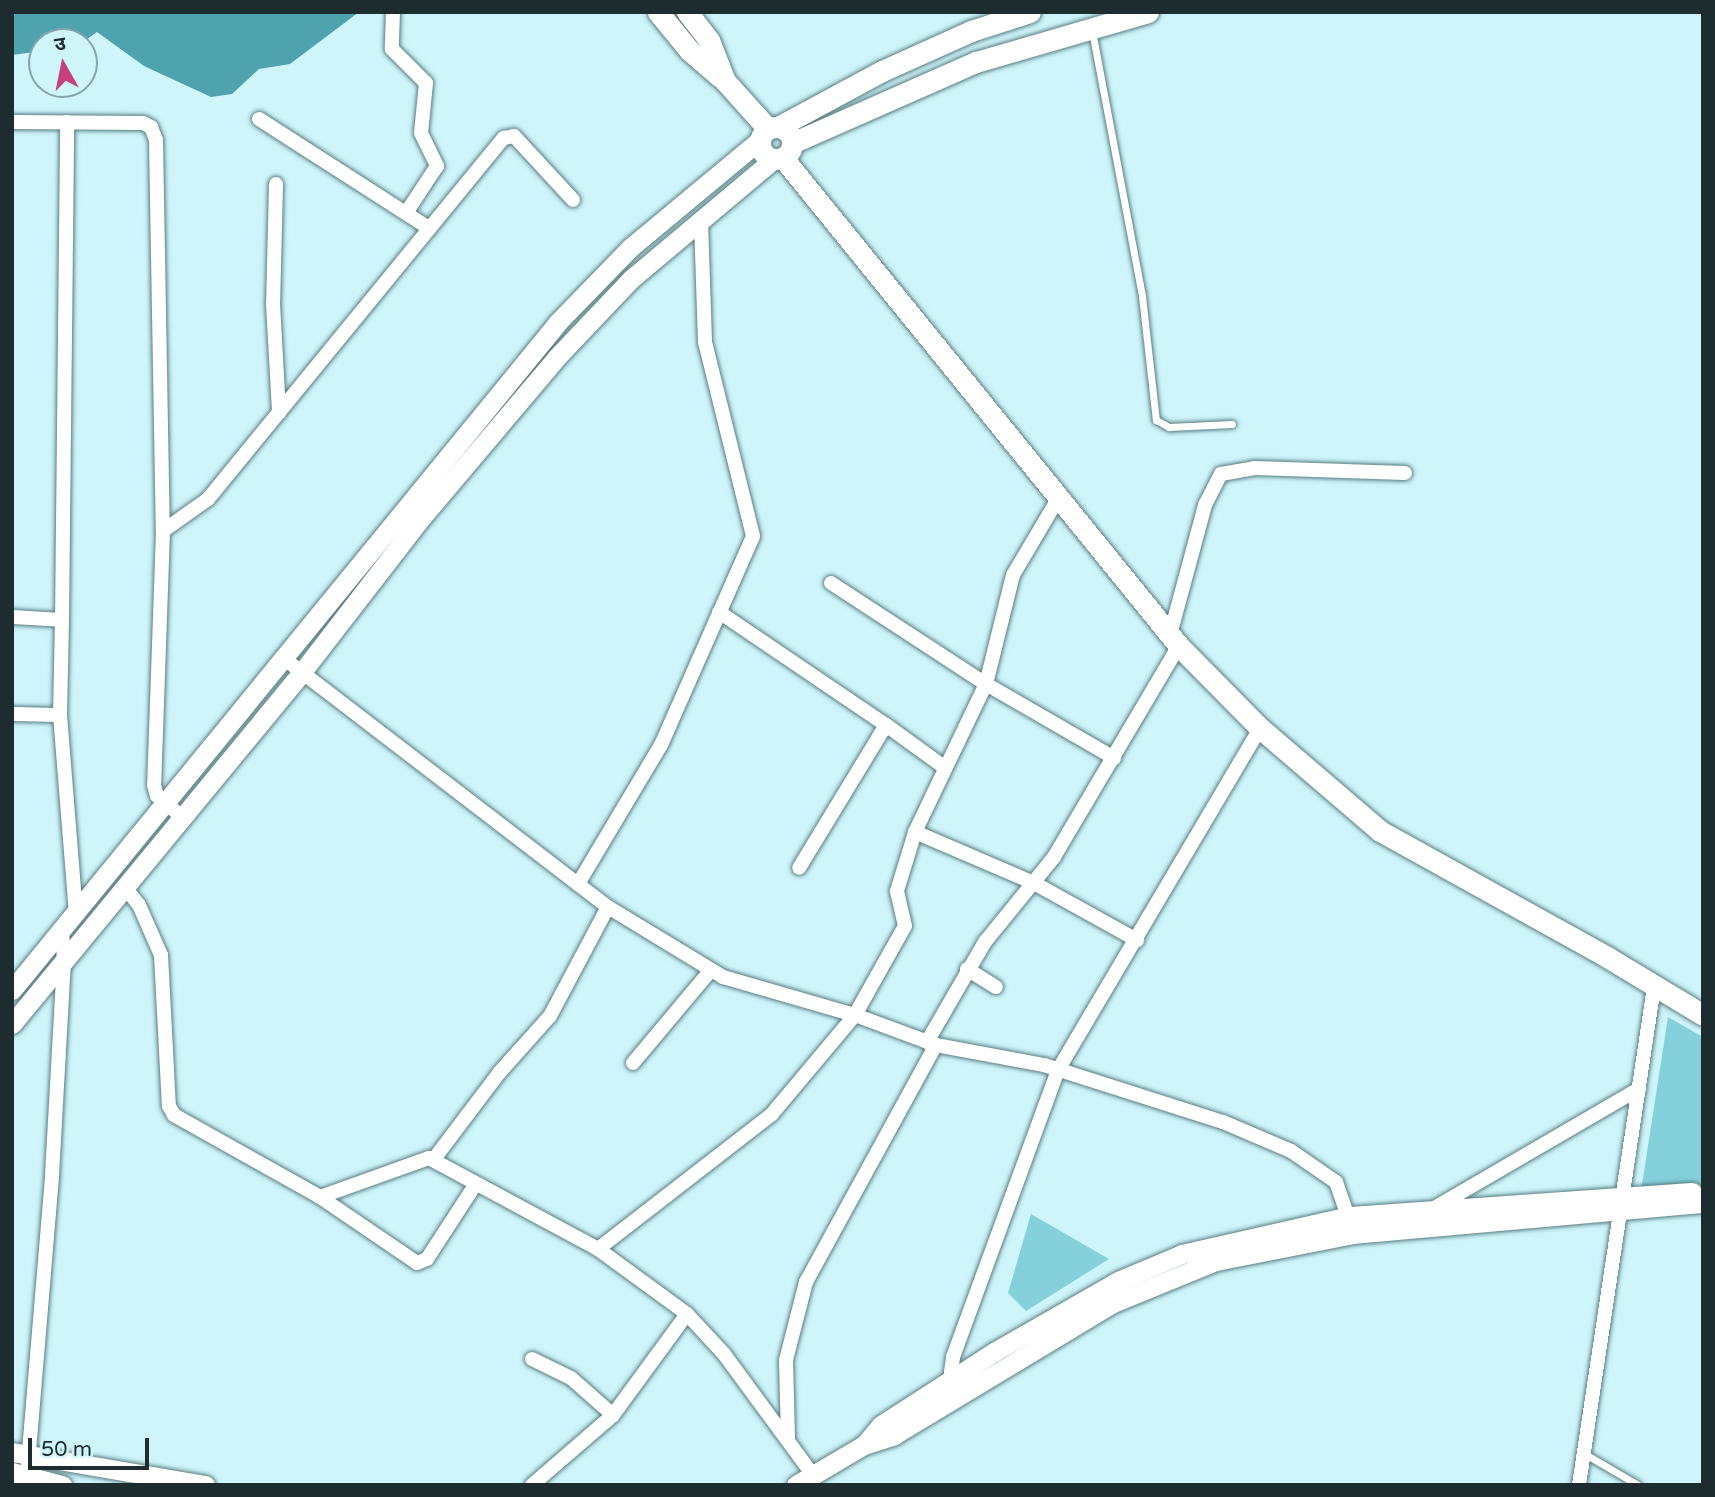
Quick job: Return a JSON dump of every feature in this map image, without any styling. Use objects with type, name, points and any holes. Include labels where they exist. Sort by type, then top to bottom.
[{"type":"main road","points":[[658,12],[689,50],[725,80],[769,132],[789,134],[783,153]]},
{"type":"main road","points":[[687,12],[709,40],[725,80]]},
{"type":"main road","points":[[1030,12],[971,32],[882,71],[769,132],[762,152],[783,153],[976,62],[1148,12]]},
{"type":"main road","points":[[783,153],[1174,641],[1260,728],[1380,831],[1703,1015]]},
{"type":"street","points":[[393,12],[392,50],[426,83],[421,133],[437,166],[406,213]]},
{"type":"street","points":[[259,119],[429,228]]},
{"type":"street","points":[[12,122],[143,123],[150,127],[156,140],[163,531],[153,740],[154,785],[165,804],[182,817]]},
{"type":"street","points":[[67,122],[60,715],[75,914],[85,936]]},
{"type":"street","points":[[12,990],[559,321],[631,247],[769,132]]},
{"type":"street","points":[[163,531],[208,499],[429,228],[509,135],[537,159],[573,200]]},
{"type":"street","points":[[12,1024],[302,672],[421,518],[556,358],[631,279],[783,153]]},
{"type":"street","points":[[276,184],[273,304],[279,413]]},
{"type":"street","points":[[578,884],[661,745],[753,530],[705,342],[701,220]]},
{"type":"street","points":[[788,1439],[786,1360],[806,1282],[931,1044],[967,969],[1000,919],[1034,883],[1114,758],[1174,641],[1205,505],[1221,474],[1231,469],[1329,467],[1405,473]]},
{"type":"street","points":[[598,1249],[772,1114],[855,1015],[905,926],[897,891],[915,832],[986,684],[1013,575],[1058,499]]},
{"type":"street","points":[[831,583],[986,684],[1114,758]]},
{"type":"street","points":[[719,612],[944,767]]},
{"type":"street","points":[[12,617],[62,620]]},
{"type":"street","points":[[282,657],[608,907],[711,970],[730,980],[855,1015],[931,1044],[1058,1070],[1223,1122],[1291,1151],[1336,1182],[1351,1225]]},
{"type":"street","points":[[12,714],[60,715]]},
{"type":"street","points":[[799,868],[886,725]]},
{"type":"street","points":[[957,1386],[953,1357],[1058,1070],[1260,728]]},
{"type":"street","points":[[915,832],[1034,883],[1137,940]]},
{"type":"street","points":[[124,886],[139,905],[161,954],[169,1105],[174,1115],[320,1197],[417,1263],[427,1259],[475,1185]]},
{"type":"street","points":[[434,1159],[499,1073],[550,1016],[608,907]]},
{"type":"street","points":[[62,930],[64,960],[52,1175],[21,1453],[31,1478],[62,1485]]},
{"type":"street","points":[[967,969],[996,987]]},
{"type":"street","points":[[634,1063],[711,970]]},
{"type":"street","points":[[1579,1485],[1654,987]]},
{"type":"street","points":[[1436,1208],[1639,1089]]},
{"type":"street","points":[[320,1197],[410,1162],[434,1159],[475,1185],[598,1249],[687,1314],[724,1354],[788,1439],[806,1481],[864,1445],[894,1435],[957,1386],[1113,1303],[1216,1261],[1351,1225],[1436,1208],[1519,1211]]},
{"type":"street","points":[[1351,1225],[1623,1203],[1703,1191]]},
{"type":"street","points":[[1623,1203],[1703,1203]]},
{"type":"street","points":[[532,1485],[613,1415],[687,1314]]},
{"type":"street","points":[[532,1359],[571,1378],[613,1415]]},
{"type":"street","points":[[21,1453],[205,1485]]},
{"type":"lane","points":[[1092,27],[1138,272],[1156,420],[1169,426],[1232,424]]},
{"type":"lane","points":[[1584,1454],[1638,1485]]},
{"type":"shaded area","points":[[12,12],[359,12],[290,64],[259,69],[232,94],[211,97],[144,66],[98,33],[98,28],[28,28],[28,53],[12,55]]},
{"type":"shaded area","points":[[1668,1017],[1703,1037],[1703,1189],[1641,1191]]},
{"type":"shaded area","points":[[1031,1214],[1109,1259],[1026,1311],[1008,1293]]}]
